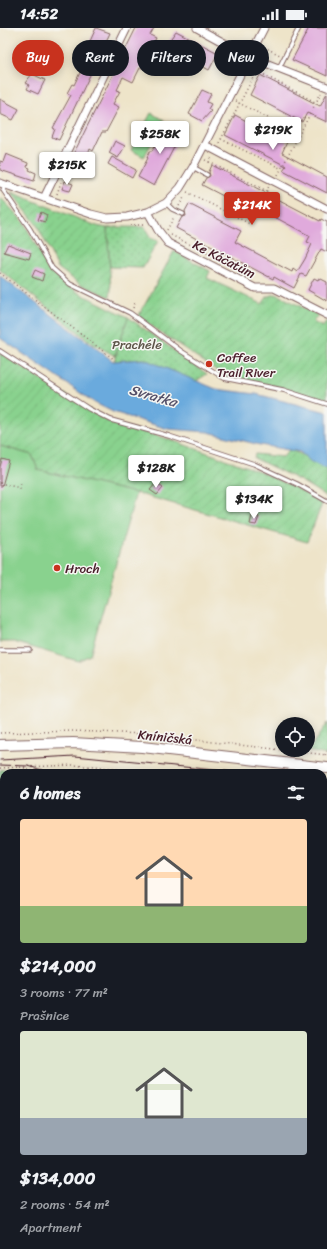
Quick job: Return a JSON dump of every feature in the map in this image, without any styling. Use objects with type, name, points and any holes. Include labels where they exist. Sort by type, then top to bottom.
[{"type":"main road","name":"Kníničská","points":[[0,745],[73,743],[142,747],[327,768]]},
{"type":"street","points":[[44,198],[127,28]]},
{"type":"street","points":[[197,28],[219,40]]},
{"type":"street","points":[[258,40],[264,28]]},
{"type":"street","points":[[269,64],[326,86]]},
{"type":"street","points":[[2,184],[106,218],[127,217],[148,212],[166,203],[180,188],[193,167],[240,76]]},
{"type":"street","points":[[204,145],[327,208]]},
{"type":"street","name":"Ke Káčatům","points":[[148,212],[158,230],[168,243],[255,288],[274,288],[327,315]]},
{"type":"lane","points":[[279,68],[299,28]]},
{"type":"lane","points":[[193,167],[207,175]]},
{"type":"lane","points":[[2,184],[2,190],[30,229],[52,268],[70,284],[130,313],[181,351],[224,378],[283,390],[327,404]]},
{"type":"lane","points":[[166,203],[172,209],[184,214]]},
{"type":"lane","points":[[0,351],[89,409],[111,420],[169,436],[254,464],[297,484],[327,501]]},
{"type":"lane","points":[[0,650],[30,650]]},
{"type":"path","points":[[266,76],[316,102]]},
{"type":"path","points":[[277,178],[316,102],[326,86]]},
{"type":"path","points":[[229,98],[300,134]]},
{"type":"path","points":[[221,139],[281,169]]},
{"type":"path","points":[[209,162],[266,191],[270,185]]},
{"type":"path","points":[[180,188],[250,224]]},
{"type":"path","points":[[166,232],[232,266],[230,271]]},
{"type":"path","points":[[0,273],[116,360]]},
{"type":"path","points":[[0,483],[20,488],[22,482]]},
{"type":"path","points":[[325,755],[327,751]]},
{"type":"path","points":[[0,768],[74,765],[113,769]]},
{"type":"path","points":[[22,767],[27,769]]},
{"type":"green space","points":[[151,113],[164,120],[144,157],[131,150]]},
{"type":"green space","points":[[11,192],[97,226],[107,228],[111,289],[110,297],[80,284],[58,268],[37,225]]},
{"type":"green space","points":[[0,197],[23,221],[49,270],[79,293],[128,317],[115,356],[92,343],[0,270]]},
{"type":"green space","points":[[145,227],[150,238],[158,241],[143,268],[110,267],[107,228]]},
{"type":"green space","points":[[174,251],[210,271],[207,278],[262,304],[268,296],[276,294],[318,315],[313,322],[323,327],[327,320],[327,402],[284,388],[225,376],[138,317]]},
{"type":"green space","name":"Prachéle","points":[[128,317],[207,374],[196,381],[144,359],[114,361]]},
{"type":"green space","points":[[0,353],[109,422],[168,439],[259,471],[298,489],[322,504],[307,542],[136,493],[38,470],[32,455],[0,446]]},
{"type":"green space","name":"Hroch","points":[[0,446],[32,455],[38,470],[136,493],[90,655],[78,661],[14,642],[0,642]]},
{"type":"green space","points":[[289,450],[304,456],[327,469],[327,497],[301,481],[254,458],[255,454],[283,457]]},
{"type":"green space","points":[[327,723],[327,755],[315,752],[315,741]]},
{"type":"water","name":"Svratka","points":[[0,276],[113,361],[144,359],[216,389],[256,394],[327,412],[327,469],[311,462],[300,452],[260,445],[208,432],[168,429],[113,412],[95,403],[0,338]]},
{"type":"building","points":[[96,28],[110,33],[107,40],[91,40]]},
{"type":"building","points":[[136,28],[154,28],[150,35],[156,38],[155,40],[137,40],[137,74],[133,82],[123,77],[117,90],[120,91],[113,104],[119,107],[106,132],[102,132],[93,151],[90,149],[87,156],[85,155],[79,165],[70,161],[112,76],[129,76],[129,42]]},
{"type":"building","points":[[309,28],[327,28],[327,76],[292,60]]},
{"type":"building","points":[[176,31],[193,40],[170,40]]},
{"type":"building","points":[[206,47],[214,51],[214,61],[209,70],[206,68]]},
{"type":"building","points":[[30,76],[36,76],[45,80],[38,94],[27,89],[29,85],[25,83]]},
{"type":"building","points":[[78,76],[90,76],[59,140],[52,137],[55,129],[53,128],[71,95],[67,93],[72,84],[74,85]]},
{"type":"building","points":[[260,76],[320,106],[327,93],[327,122],[307,113],[302,122],[250,95]]},
{"type":"building","points":[[202,90],[211,94],[207,102],[211,104],[208,109],[211,111],[202,121],[189,114]]},
{"type":"building","points":[[0,99],[19,109],[13,120],[0,114]]},
{"type":"building","points":[[235,115],[287,142],[282,153],[327,177],[327,193],[283,170],[286,166],[225,135]]},
{"type":"building","points":[[167,124],[182,132],[154,186],[138,177],[150,151],[152,151]]},
{"type":"building","points":[[115,141],[125,146],[118,158],[109,153]]},
{"type":"building","points":[[6,154],[28,163],[27,167],[30,168],[29,170],[36,173],[34,181],[0,170],[0,161],[3,162]]},
{"type":"building","points":[[112,157],[136,170],[132,178],[108,164]]},
{"type":"building","points":[[212,165],[320,221],[321,219],[327,222],[327,252],[321,249],[306,276],[301,274],[294,288],[274,277],[273,279],[176,228],[182,217],[186,216],[185,211],[189,204],[241,231],[235,242],[292,272],[293,269],[297,272],[305,259],[312,244],[307,242],[310,236],[256,207],[254,212],[202,185],[206,178],[210,176],[209,172]]},
{"type":"building","points":[[65,181],[73,184],[70,191],[62,189]]},
{"type":"building","points":[[41,212],[47,215],[45,222],[38,220]]},
{"type":"building","points":[[8,244],[31,253],[29,259],[4,252]]},
{"type":"building","points":[[35,270],[44,274],[42,281],[32,277]]},
{"type":"building","points":[[314,278],[318,280],[319,278],[327,282],[327,301],[308,290]]},
{"type":"building","points":[[2,459],[9,461],[2,486],[0,486],[0,467]]},
{"type":"building","points":[[156,483],[163,488],[157,495],[150,490]]},
{"type":"building","points":[[252,515],[259,517],[256,525],[250,524]]},
{"type":"tram line","points":[[0,760],[75,756],[204,769]]},
{"type":"tram line","points":[[0,765],[28,766],[39,769]]},
{"type":"place","name":"Coffee Trail River","points":[[209,364]]},
{"type":"place","name":"Hroch","points":[[57,568]]}]
